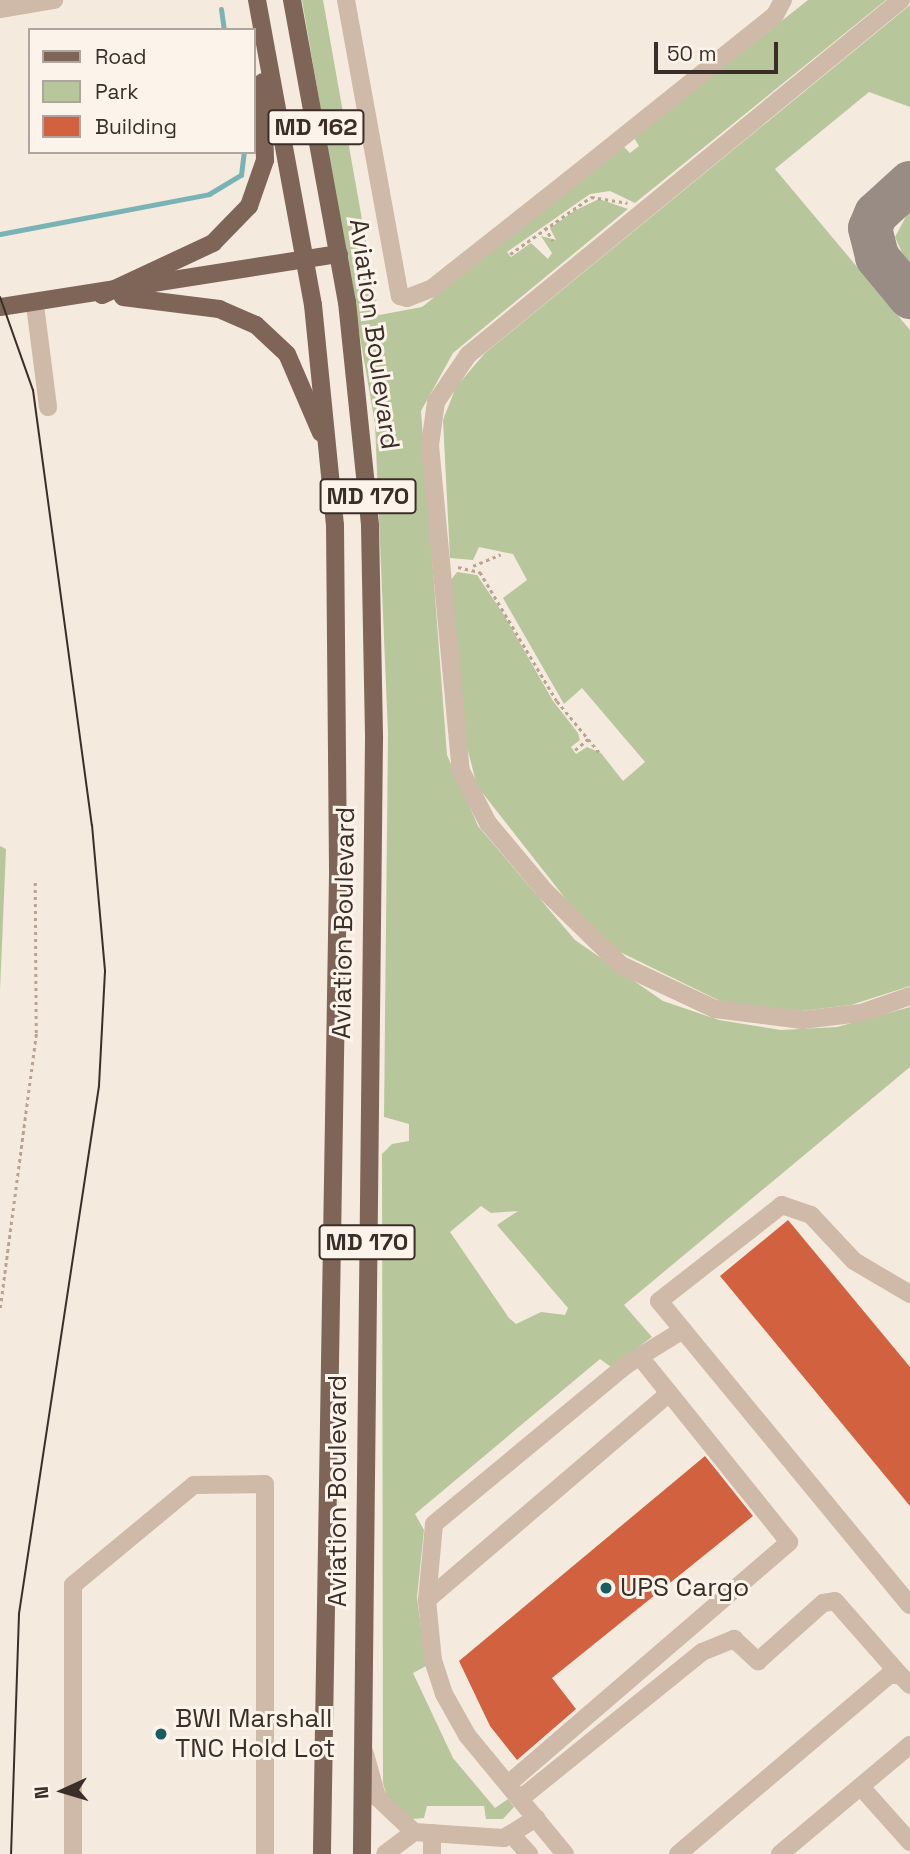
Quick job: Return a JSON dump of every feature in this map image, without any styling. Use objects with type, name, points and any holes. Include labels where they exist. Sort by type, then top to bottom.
[{"type":"main road","name":"Aviation Boulevard","points":[[292,0],[339,254],[365,454],[373,648],[362,1854]]},
{"type":"main road","name":"Aviation Boulevard","points":[[258,6],[306,260],[331,463],[338,875],[322,1854]]},
{"type":"main road","points":[[102,295],[213,243],[249,206],[265,160],[258,6]]},
{"type":"main road","name":"MD 170","points":[[0,307],[35,305],[102,295],[339,254]]},
{"type":"main road","name":"MD 170","points":[[102,295],[219,309],[256,325],[298,371],[331,463]]},
{"type":"street","points":[[0,9],[54,0]]},
{"type":"street","points":[[346,0],[400,296],[414,298],[430,289],[775,15],[783,0]]},
{"type":"street","points":[[901,0],[478,346],[442,387],[430,430],[441,569],[466,786],[488,823],[591,942],[658,988],[744,1016],[832,1017],[910,996]]},
{"type":"street","points":[[35,305],[48,407]]},
{"type":"street","points":[[910,1294],[854,1261],[811,1215],[782,1205],[659,1301],[910,1605]]},
{"type":"street","points":[[565,1854],[467,1735],[444,1695],[433,1661],[427,1600],[434,1524],[640,1357],[682,1330]]},
{"type":"street","points":[[508,1784],[789,1542],[640,1357]]},
{"type":"street","points":[[427,1600],[669,1393]]},
{"type":"street","points":[[73,1854],[74,1585],[194,1485],[265,1484],[265,1854]]},
{"type":"street","points":[[520,1799],[702,1652],[734,1639],[758,1661],[823,1603],[835,1601],[905,1680]]},
{"type":"street","points":[[678,1854],[889,1675],[905,1680]]},
{"type":"street","points":[[363,1744],[377,1797],[414,1832],[432,1833],[475,1845],[520,1847],[536,1818]]},
{"type":"street","points":[[780,1854],[910,1745]]},
{"type":"street","points":[[861,1787],[910,1842]]},
{"type":"street","points":[[385,1854],[414,1832]]},
{"type":"street","points":[[432,1833],[432,1854]]},
{"type":"path","points":[[510,254],[545,228],[599,195],[621,199],[639,212]]},
{"type":"path","points":[[545,228],[553,241]]},
{"type":"path","points":[[441,569],[473,566],[501,554]]},
{"type":"path","points":[[473,566],[557,701],[599,752]]},
{"type":"path","points":[[575,750],[588,739]]},
{"type":"path","points":[[0,1308],[36,1033],[35,879]]},
{"type":"green space","points":[[302,0],[323,0],[379,315],[422,307],[624,147],[630,153],[639,146],[634,138],[808,0],[886,0],[635,203],[610,191],[590,194],[507,252],[511,257],[531,243],[548,259],[552,253],[541,236],[556,240],[550,228],[574,211],[599,199],[628,209],[453,353],[421,411],[447,755],[478,826],[575,940],[663,1001],[719,1020],[781,1030],[837,1027],[910,1007],[910,1067],[624,1305],[652,1337],[611,1367],[600,1359],[415,1514],[424,1530],[417,1597],[426,1666],[413,1673],[453,1758],[495,1808],[508,1799],[514,1807],[503,1819],[486,1819],[484,1806],[427,1806],[424,1818],[412,1819],[386,1794],[383,1783],[382,1154],[392,1144],[409,1141],[409,1124],[384,1117],[388,733],[375,424]],"holes":[[[481,1206],[491,1213],[518,1211],[497,1225],[568,1308],[565,1315],[541,1312],[516,1324],[509,1318],[450,1232]]]},
{"type":"green space","points":[[910,5],[910,107],[869,92],[775,169],[910,330],[910,986],[851,1005],[801,1011],[722,1002],[616,950],[576,912],[477,786],[467,747],[451,580],[457,572],[477,575],[504,615],[553,701],[578,733],[580,740],[571,747],[576,754],[587,747],[601,753],[623,781],[645,762],[582,688],[564,704],[503,598],[527,580],[513,554],[479,547],[473,560],[450,558],[443,420],[456,387],[485,353]]},
{"type":"green space","points":[[910,209],[910,271],[895,237]]},
{"type":"green space","points":[[0,846],[6,849],[0,991]]},
{"type":"building","points":[[788,1220],[910,1367],[910,1506],[720,1276]]},
{"type":"building","name":"UPS Cargo","points":[[705,1456],[753,1516],[552,1678],[576,1709],[517,1760],[490,1726],[459,1661]]},
{"type":"waterway","points":[[221,9],[224,28]]},
{"type":"waterway","points":[[0,234],[209,194],[241,175],[244,154]]},
{"type":"taxiway","points":[[910,183],[876,214],[870,228],[877,257],[910,297]]},
{"type":"tram line","points":[[0,297],[33,390],[92,825],[105,971],[99,1086],[19,1614],[11,1854]]},
{"type":"place","name":"UPS Cargo","points":[[606,1588]]},
{"type":"place","name":"BWI Marshall TNC Hold Lot","points":[[161,1734]]}]
